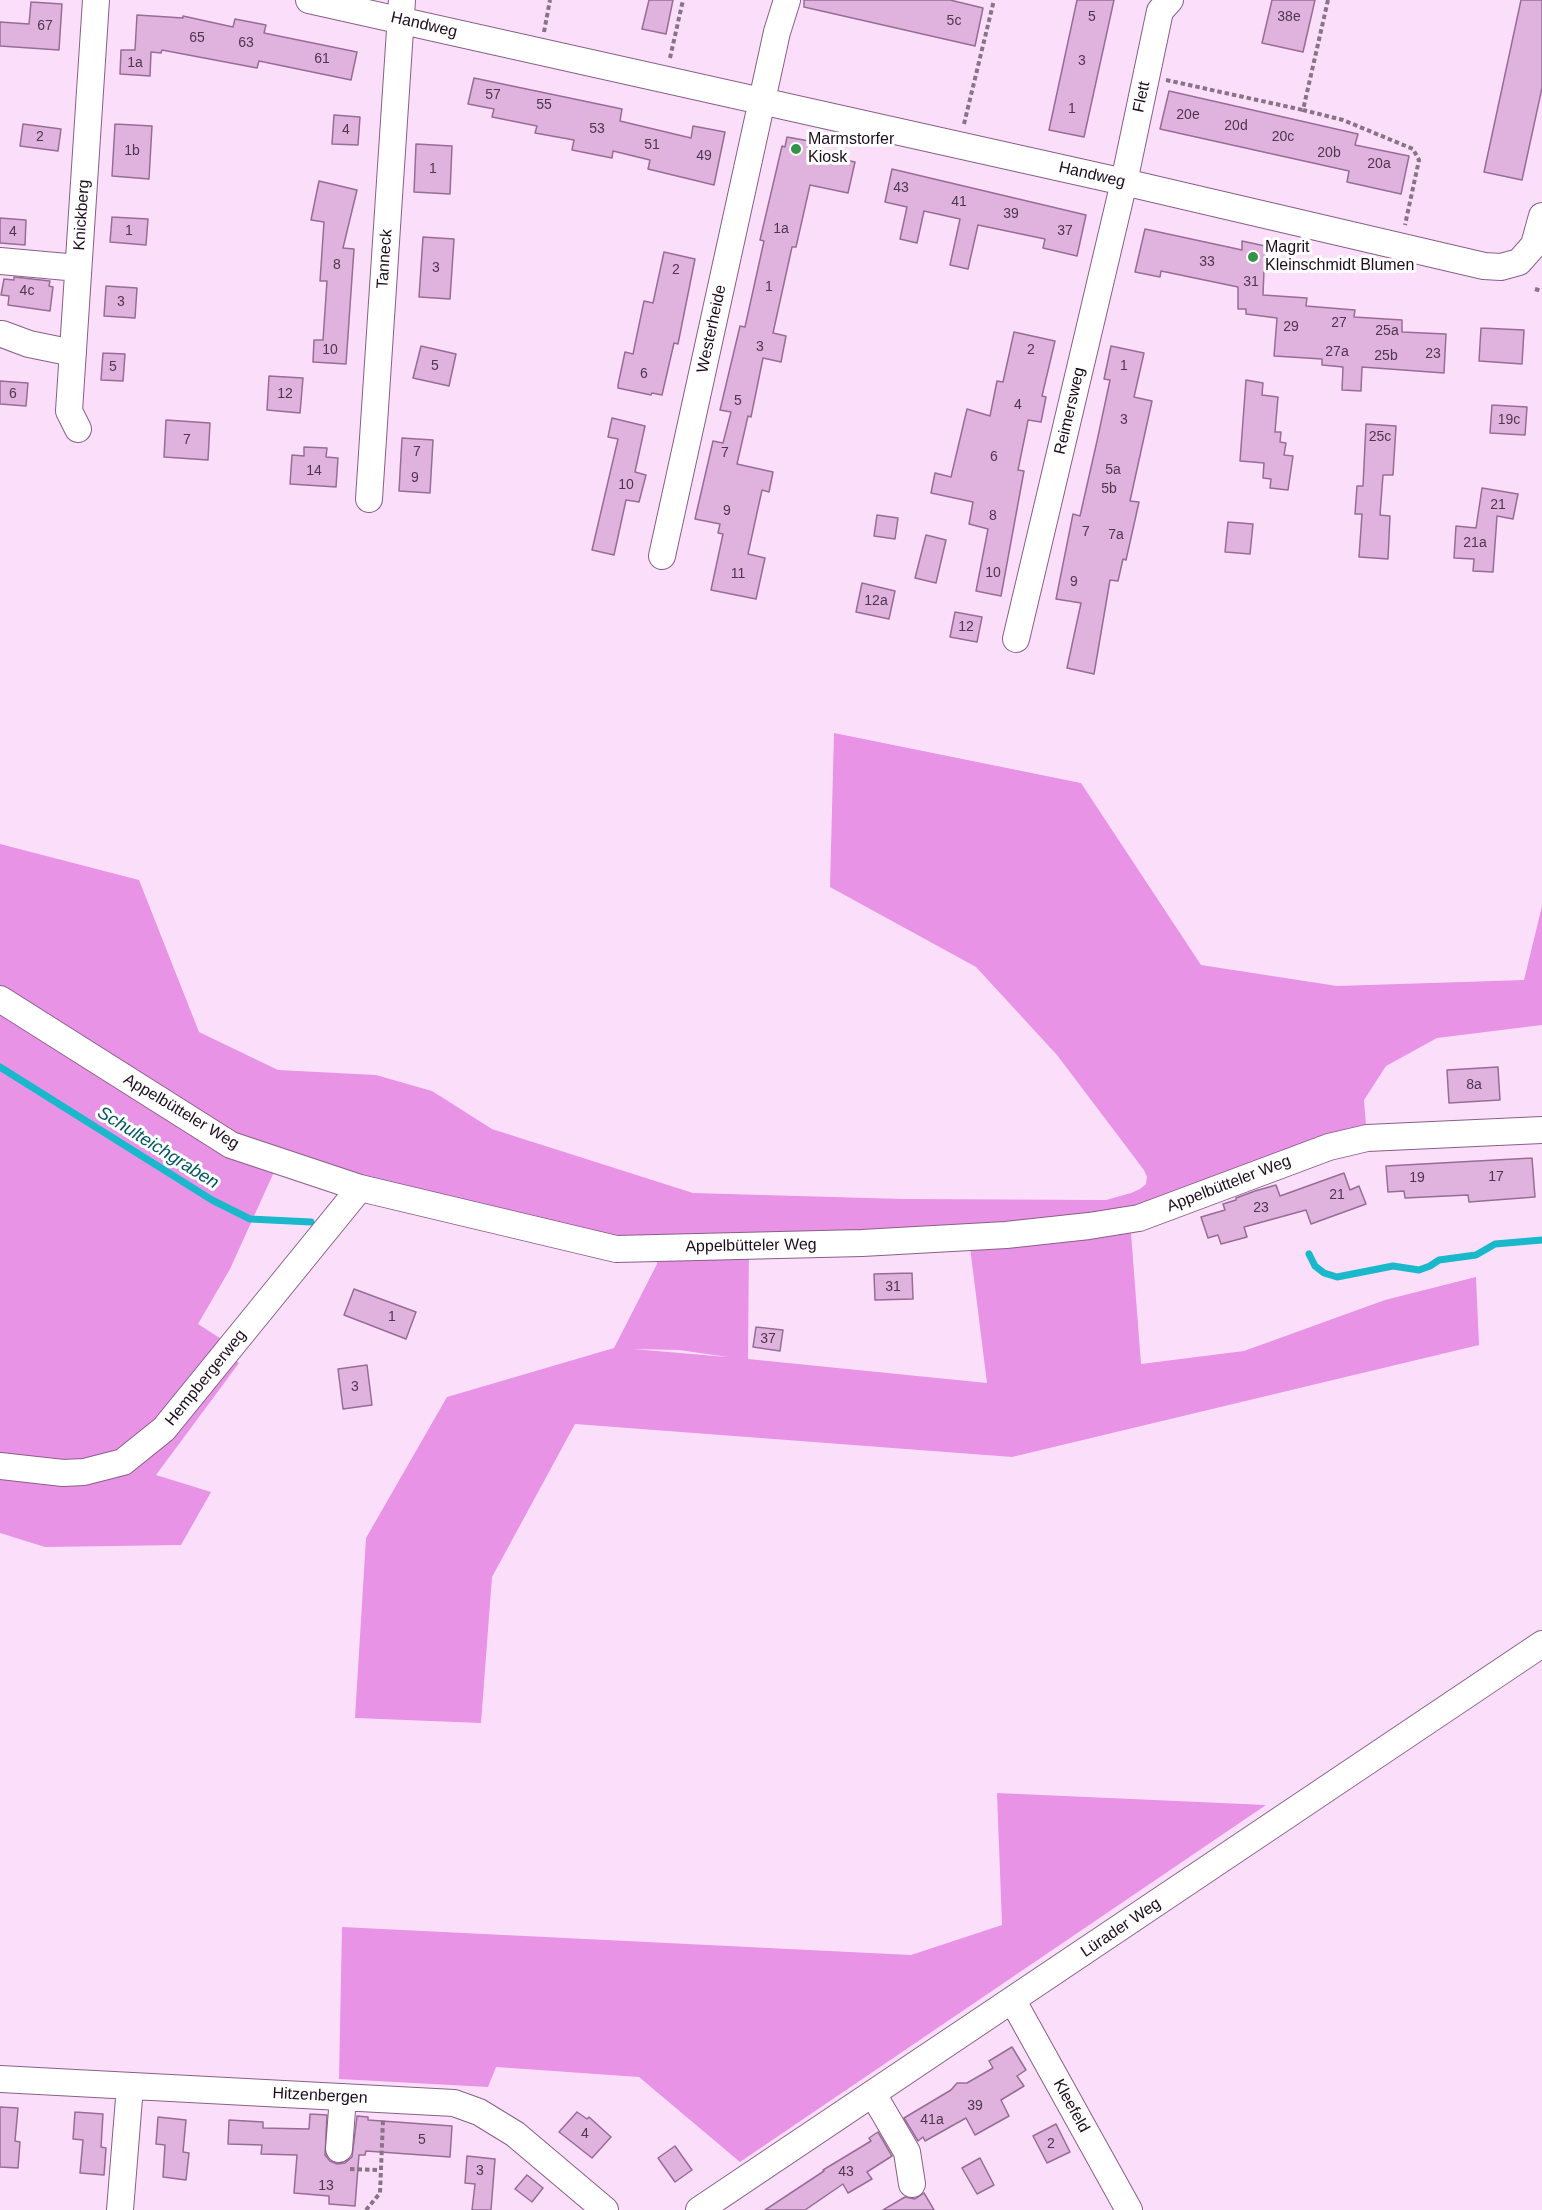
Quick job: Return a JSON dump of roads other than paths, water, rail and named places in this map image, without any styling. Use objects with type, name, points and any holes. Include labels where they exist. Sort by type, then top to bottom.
[{"type":"street","name":"Knickberg","points":[[78,429],[69,411],[96,0]]},
{"type":"street","name":"Handweg","points":[[309,0],[401,10],[539,51],[1124,182],[1484,266],[1501,267],[1519,262],[1534,245],[1542,216]]},
{"type":"street","name":"Westerheide","points":[[662,556],[779,23],[787,0]]},
{"type":"street","name":"Flett","points":[[1124,182],[1162,4]]},
{"type":"street","name":"Tanneck","points":[[369,499],[401,10]]},
{"type":"street","name":"Reimersweg","points":[[1016,639],[1124,182]]},
{"type":"street","points":[[0,261],[78,268]]},
{"type":"street","points":[[2,334],[29,344],[73,353]]},
{"type":"street","name":"Appelbütteler Weg","points":[[0,999],[231,1145],[360,1188],[616,1249],[862,1243],[1006,1235],[1130,1220],[1329,1147],[1367,1138],[1542,1130]]},
{"type":"street","name":"Hempbergerweg","points":[[0,1466],[63,1473],[84,1472],[123,1462],[164,1430],[360,1188]]},
{"type":"street","name":"Lürader Weg","points":[[699,2210],[1542,1644]]},
{"type":"street","name":"Kleefeld","points":[[1012,2001],[1129,2210]]},
{"type":"street","name":"Hitzenbergen","points":[[0,2079],[454,2103],[479,2112],[534,2148],[604,2210]]},
{"type":"street","points":[[120,2210],[130,2086]]},
{"type":"street","points":[[873,2094],[907,2152],[912,2184]]},
{"type":"street","points":[[339,2149],[343,2097]]},
{"type":"waterway","name":"Schulteichgraben","points":[[0,1067],[212,1200],[250,1219],[311,1222]]},
{"type":"waterway","name":"Schulteichgraben","points":[[1309,1254],[1315,1266],[1324,1273],[1337,1277],[1393,1266],[1419,1270],[1439,1260],[1476,1255],[1495,1244],[1542,1240]]},
{"type":"place","name":"Marmstorfer Kiosk","points":[[796,149]]},
{"type":"place","name":"Magrit Kleinschmidt Blumen","points":[[1253,257]]}]
